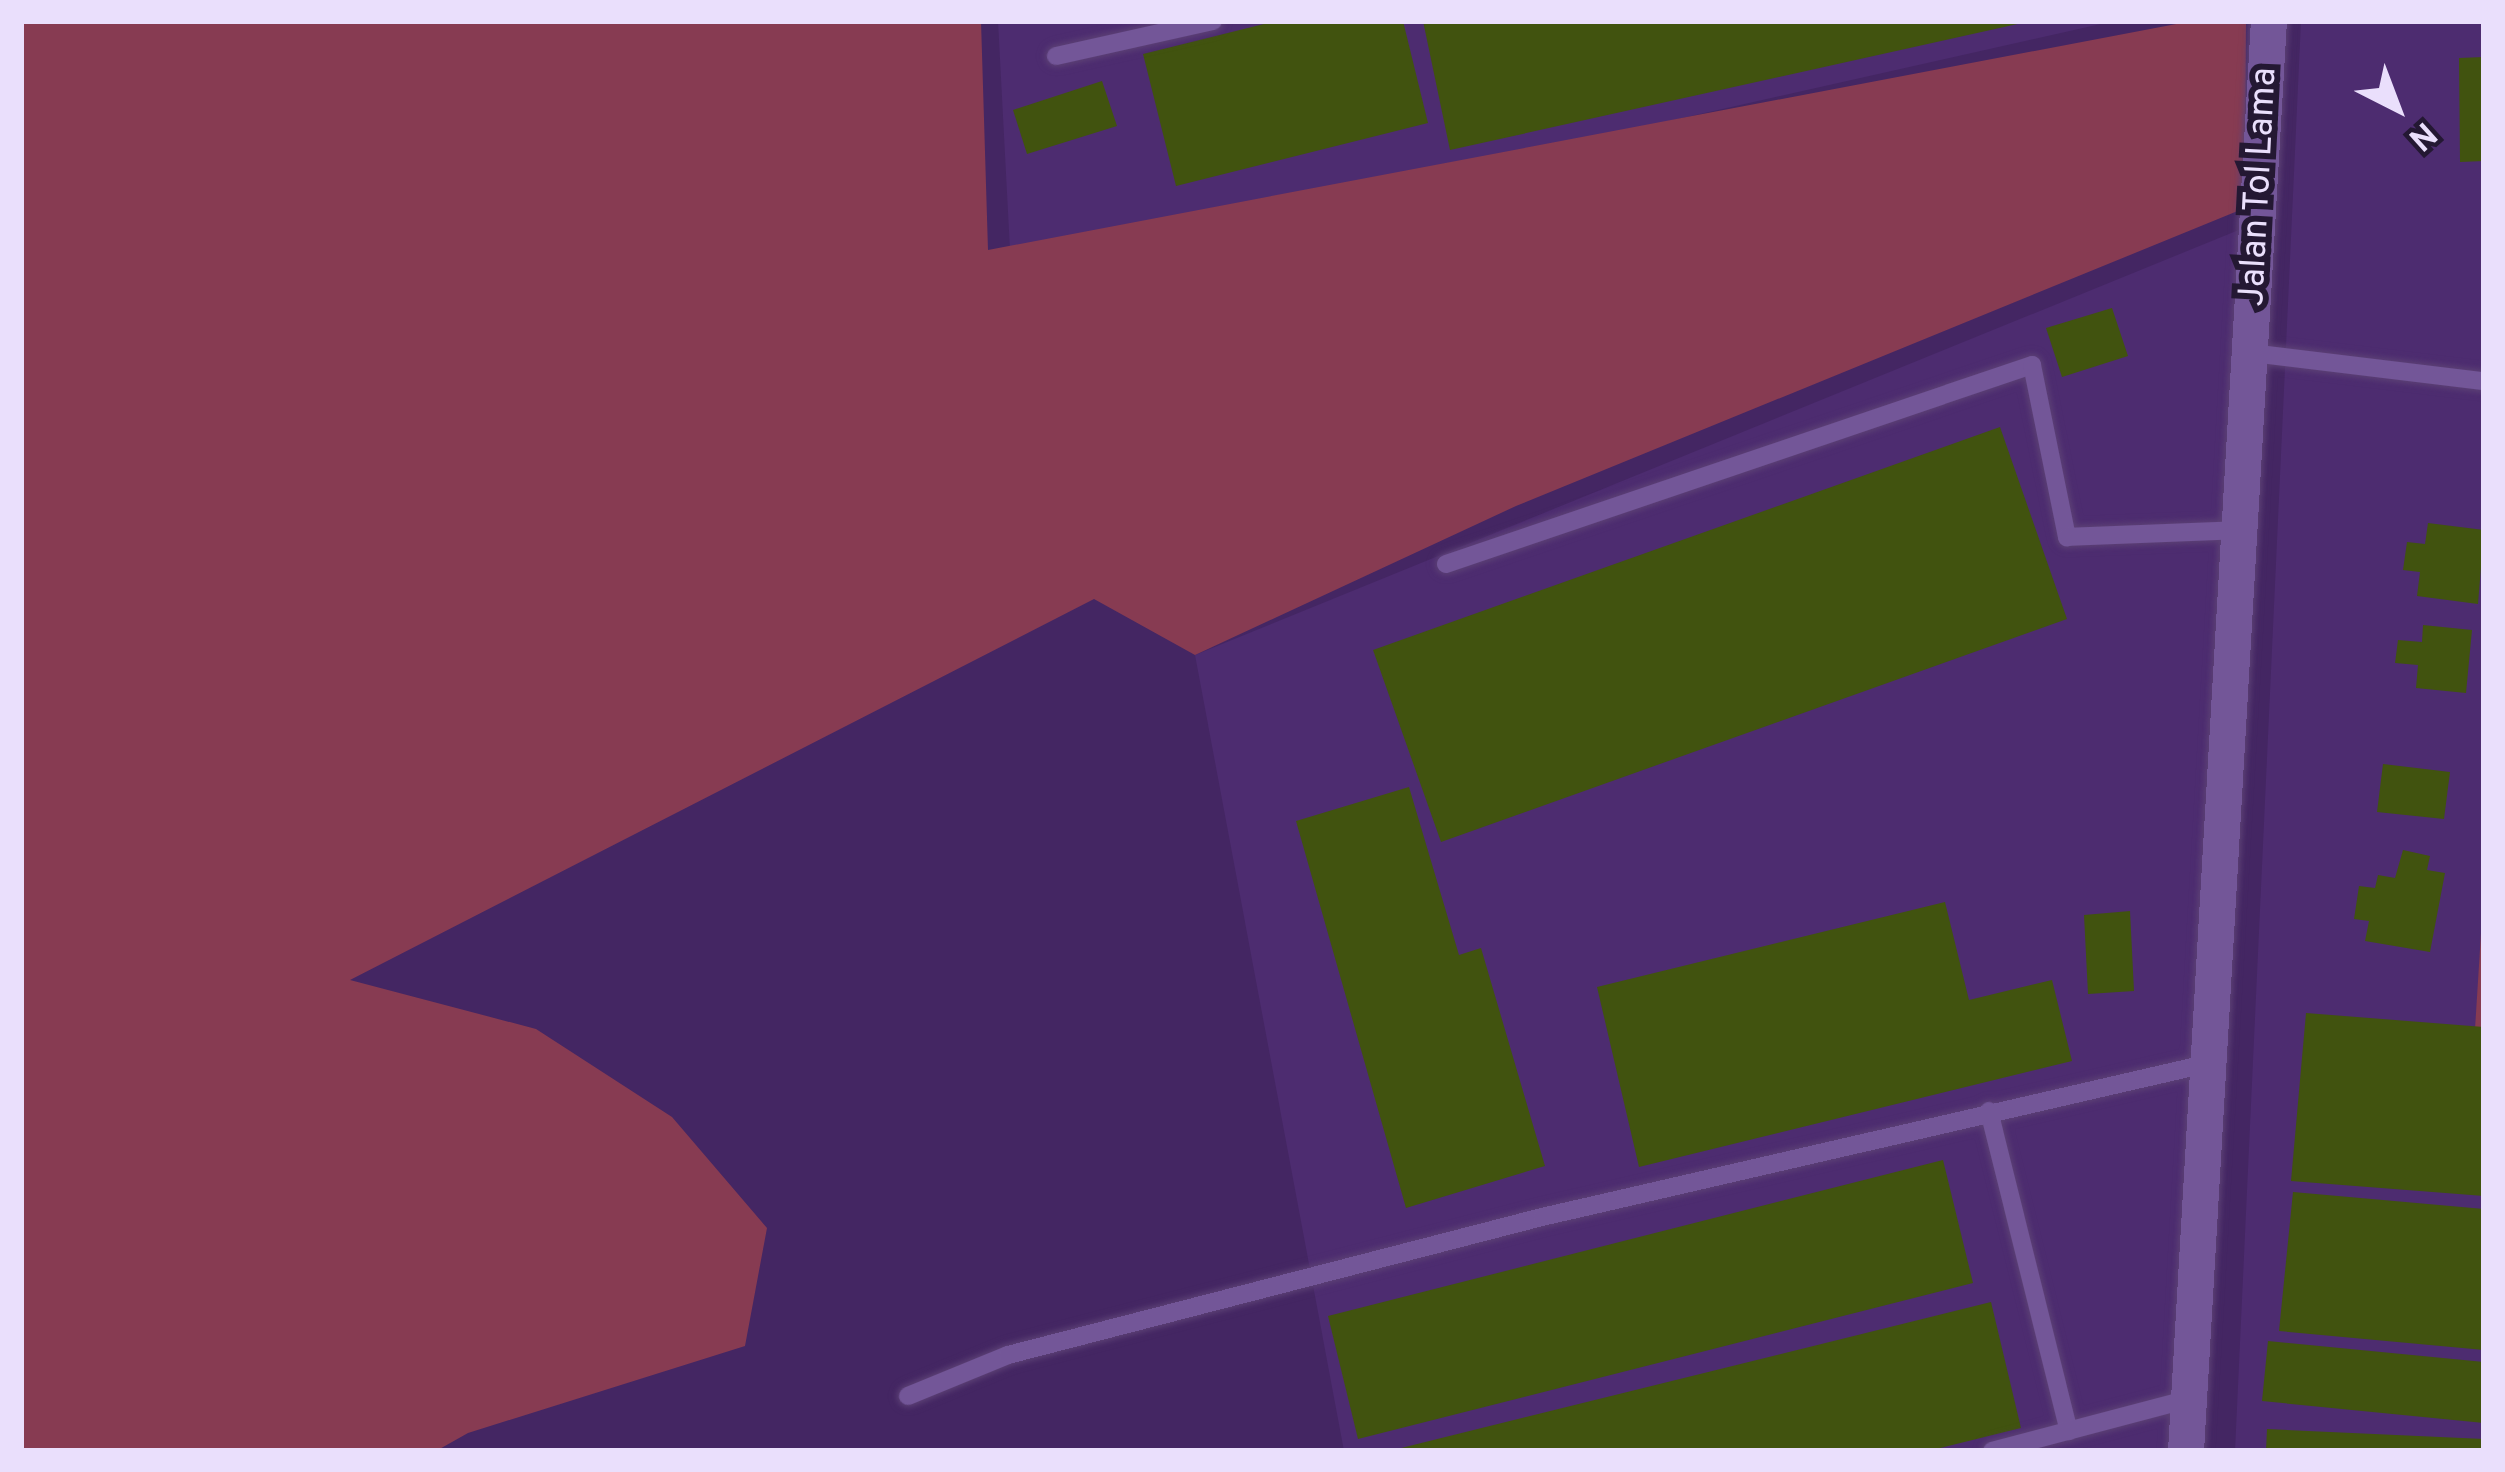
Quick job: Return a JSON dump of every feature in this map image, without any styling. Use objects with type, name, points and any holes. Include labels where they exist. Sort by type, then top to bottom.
[{"type":"street","name":"Jalan Tol Lama","points":[[2186,1451],[2270,21]]},
{"type":"lane","points":[[1055,56],[1213,21]]},
{"type":"lane","points":[[2251,353],[2484,380]]},
{"type":"lane","points":[[1446,564],[2032,365],[2067,537],[2240,530]]},
{"type":"lane","points":[[908,1396],[1008,1355],[1989,1111],[2206,1064]]},
{"type":"lane","points":[[1989,1111],[2069,1431]]},
{"type":"lane","points":[[1992,1451],[2189,1399]]},
{"type":"shaded area","points":[[21,21],[981,21],[988,250],[2192,21],[2246,21],[2245,208],[1516,506],[1195,655],[1094,599],[350,980],[536,1029],[672,1117],[767,1228],[745,1346],[468,1433],[436,1451],[21,1451]]},
{"type":"shaded area","points":[[998,21],[2114,21],[1011,269]]},
{"type":"shaded area","points":[[2301,21],[2484,21],[2484,885],[2474,1061],[2484,1062],[2484,1451],[2235,1451]]},
{"type":"shaded area","points":[[2251,225],[2190,1451],[1344,1451],[1195,655]]},
{"type":"shaded area","points":[[2484,885],[2484,1062],[2473,1061]]},
{"type":"building","points":[[1276,21],[1403,21],[1428,123],[1176,186],[1143,54]]},
{"type":"building","points":[[1423,21],[2021,21],[2022,23],[1450,150]]},
{"type":"building","points":[[2484,57],[2484,161],[2460,162],[2459,58]]},
{"type":"building","points":[[1102,81],[1117,126],[1027,154],[1013,110]]},
{"type":"building","points":[[2112,308],[2128,356],[2062,377],[2046,328]]},
{"type":"building","points":[[2000,427],[2067,619],[1441,842],[1373,650]]},
{"type":"building","points":[[2428,523],[2484,530],[2478,604],[2417,596],[2420,572],[2403,570],[2407,542],[2425,544]]},
{"type":"building","points":[[2423,625],[2472,630],[2466,693],[2416,688],[2418,665],[2395,663],[2398,640],[2422,642]]},
{"type":"building","points":[[2383,764],[2450,772],[2444,819],[2377,812]]},
{"type":"building","points":[[1409,787],[1459,955],[1481,948],[1545,1166],[1406,1208],[1296,821]]},
{"type":"building","points":[[2403,850],[2430,856],[2427,870],[2445,873],[2430,952],[2365,941],[2369,921],[2354,919],[2359,886],[2375,888],[2378,875],[2395,878]]},
{"type":"building","points":[[1945,902],[1969,1000],[2052,980],[2072,1061],[1639,1167],[1597,987]]},
{"type":"building","points":[[2130,911],[2134,991],[2088,994],[2084,915]]},
{"type":"building","points":[[2306,1013],[2484,1027],[2484,1196],[2291,1181]]},
{"type":"building","points":[[1943,1160],[1973,1283],[1358,1439],[1328,1316]]},
{"type":"building","points":[[2293,1192],[2484,1209],[2484,1350],[2279,1331]]},
{"type":"building","points":[[1991,1302],[2021,1428],[1928,1451],[1389,1451]]},
{"type":"building","points":[[2268,1341],[2484,1362],[2484,1423],[2262,1401]]},
{"type":"building","points":[[2267,1429],[2484,1439],[2484,1451],[2266,1451]]}]
